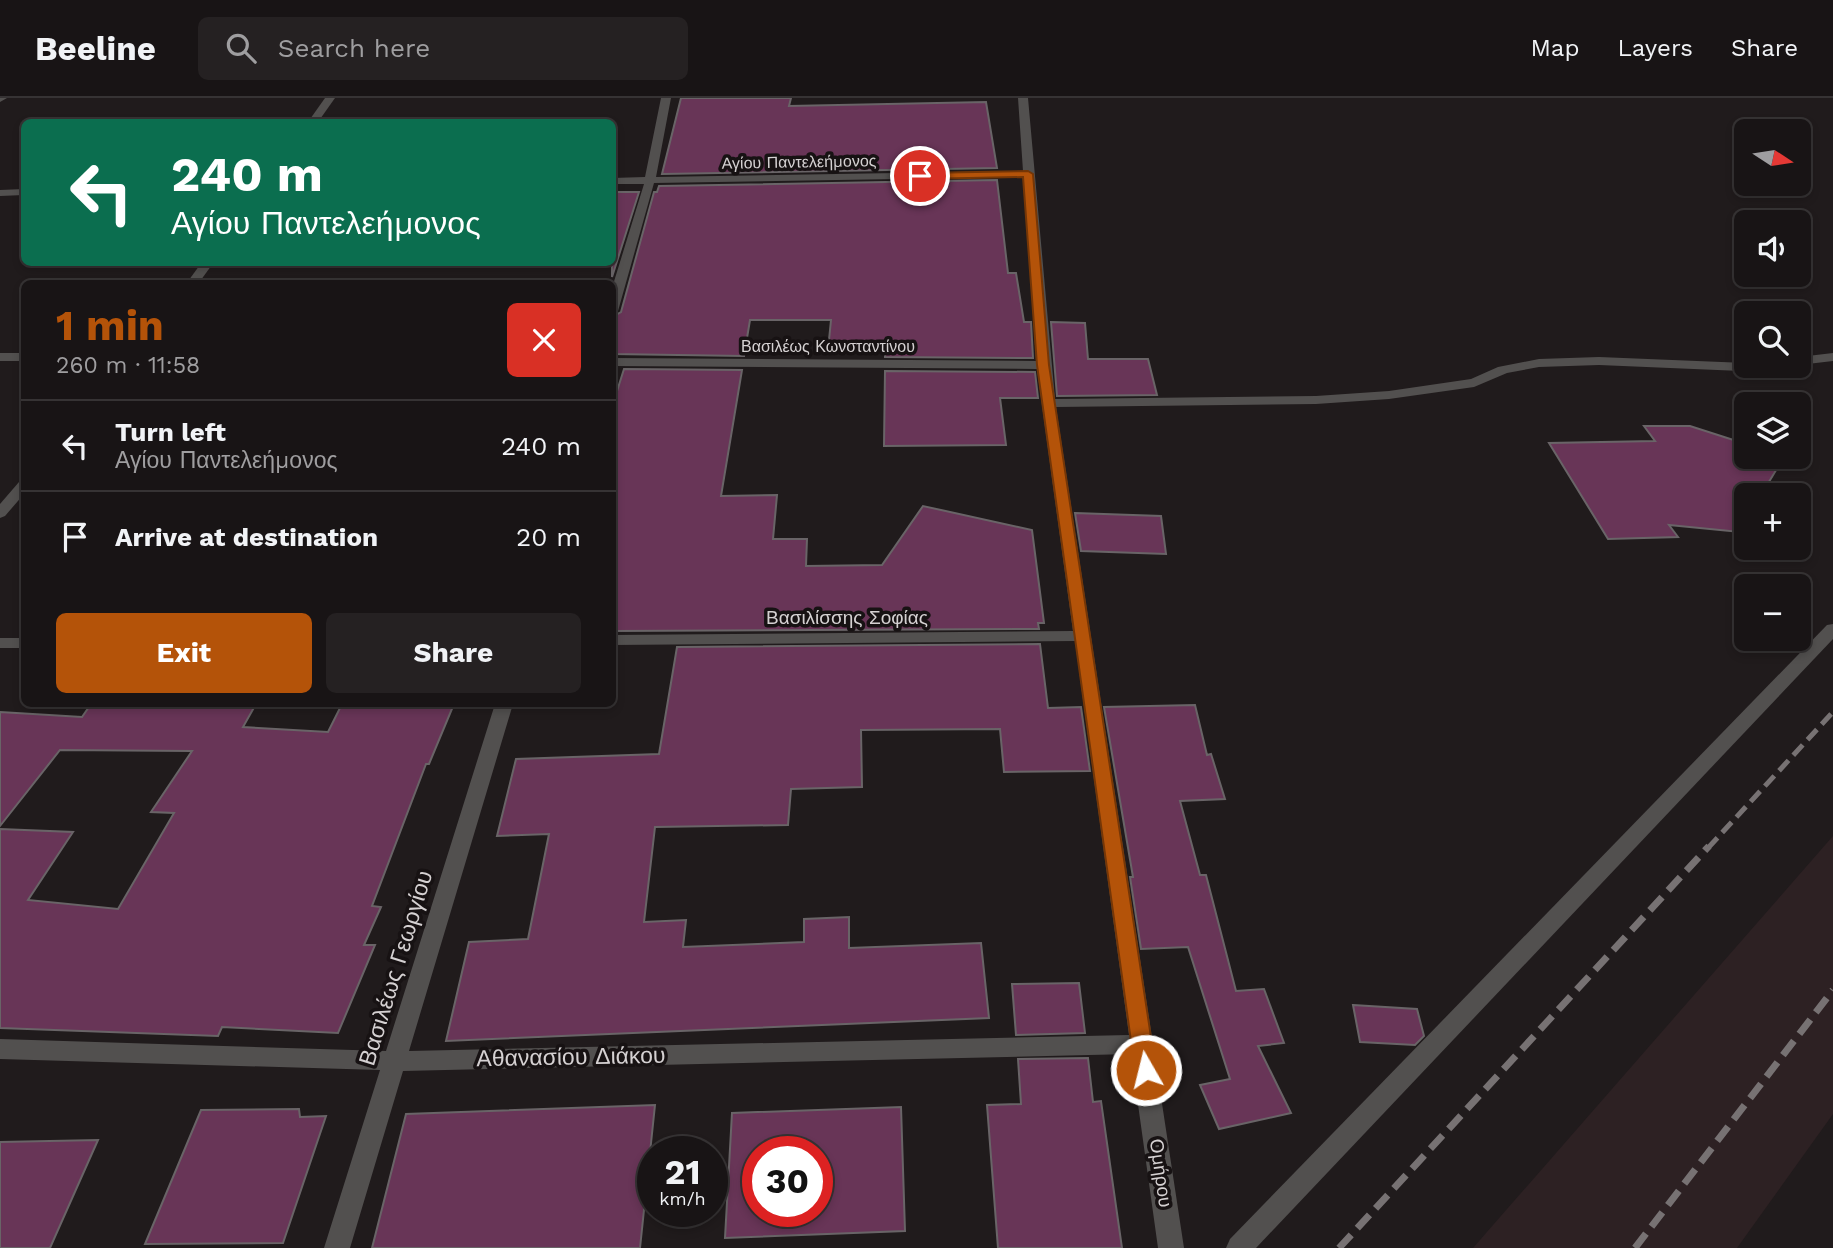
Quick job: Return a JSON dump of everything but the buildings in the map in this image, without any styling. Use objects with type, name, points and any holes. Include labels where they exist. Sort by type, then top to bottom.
[{"type":"street","points":[[315,119],[330,98]]},
{"type":"street","points":[[616,297],[650,180],[666,98]]},
{"type":"street","name":"Ομήρου","points":[[1023,98],[1043,365],[1171,1248]]},
{"type":"street","name":"Αγίου Παντελεήμονος","points":[[616,181],[1028,174]]},
{"type":"street","points":[[0,193],[21,192]]},
{"type":"street","points":[[0,357],[21,357]]},
{"type":"street","points":[[1811,360],[1833,357]]},
{"type":"street","points":[[1049,403],[1316,400],[1389,395],[1474,383],[1503,370],[1539,363],[1599,361],[1734,368]]},
{"type":"street","name":"Βασιλέως Κωνσταντίνου","points":[[616,362],[1043,365]]},
{"type":"street","points":[[0,513],[21,488]]},
{"type":"street","points":[[1239,1248],[1833,629]]},
{"type":"street","name":"Βασιλίσσης Σοφίας","points":[[616,640],[1083,636]]},
{"type":"street","points":[[0,643],[21,643]]},
{"type":"street","name":"Βασιλέως Γεωργίου","points":[[337,1248],[503,707]]},
{"type":"street","name":"Αθανασίου Διάκου","points":[[0,1049],[395,1061],[1142,1044]]},
{"type":"shaded area","points":[[1833,836],[1833,1114],[1737,1248],[1473,1248]]},
{"type":"railway","points":[[1708,848],[1833,712]]},
{"type":"railway","points":[[1339,1248],[1709,846]]},
{"type":"railway","points":[[1635,1248],[1833,990]]},
{"type":"route","points":[[920,176],[1028,174],[1043,365],[1146,1070]]}]
